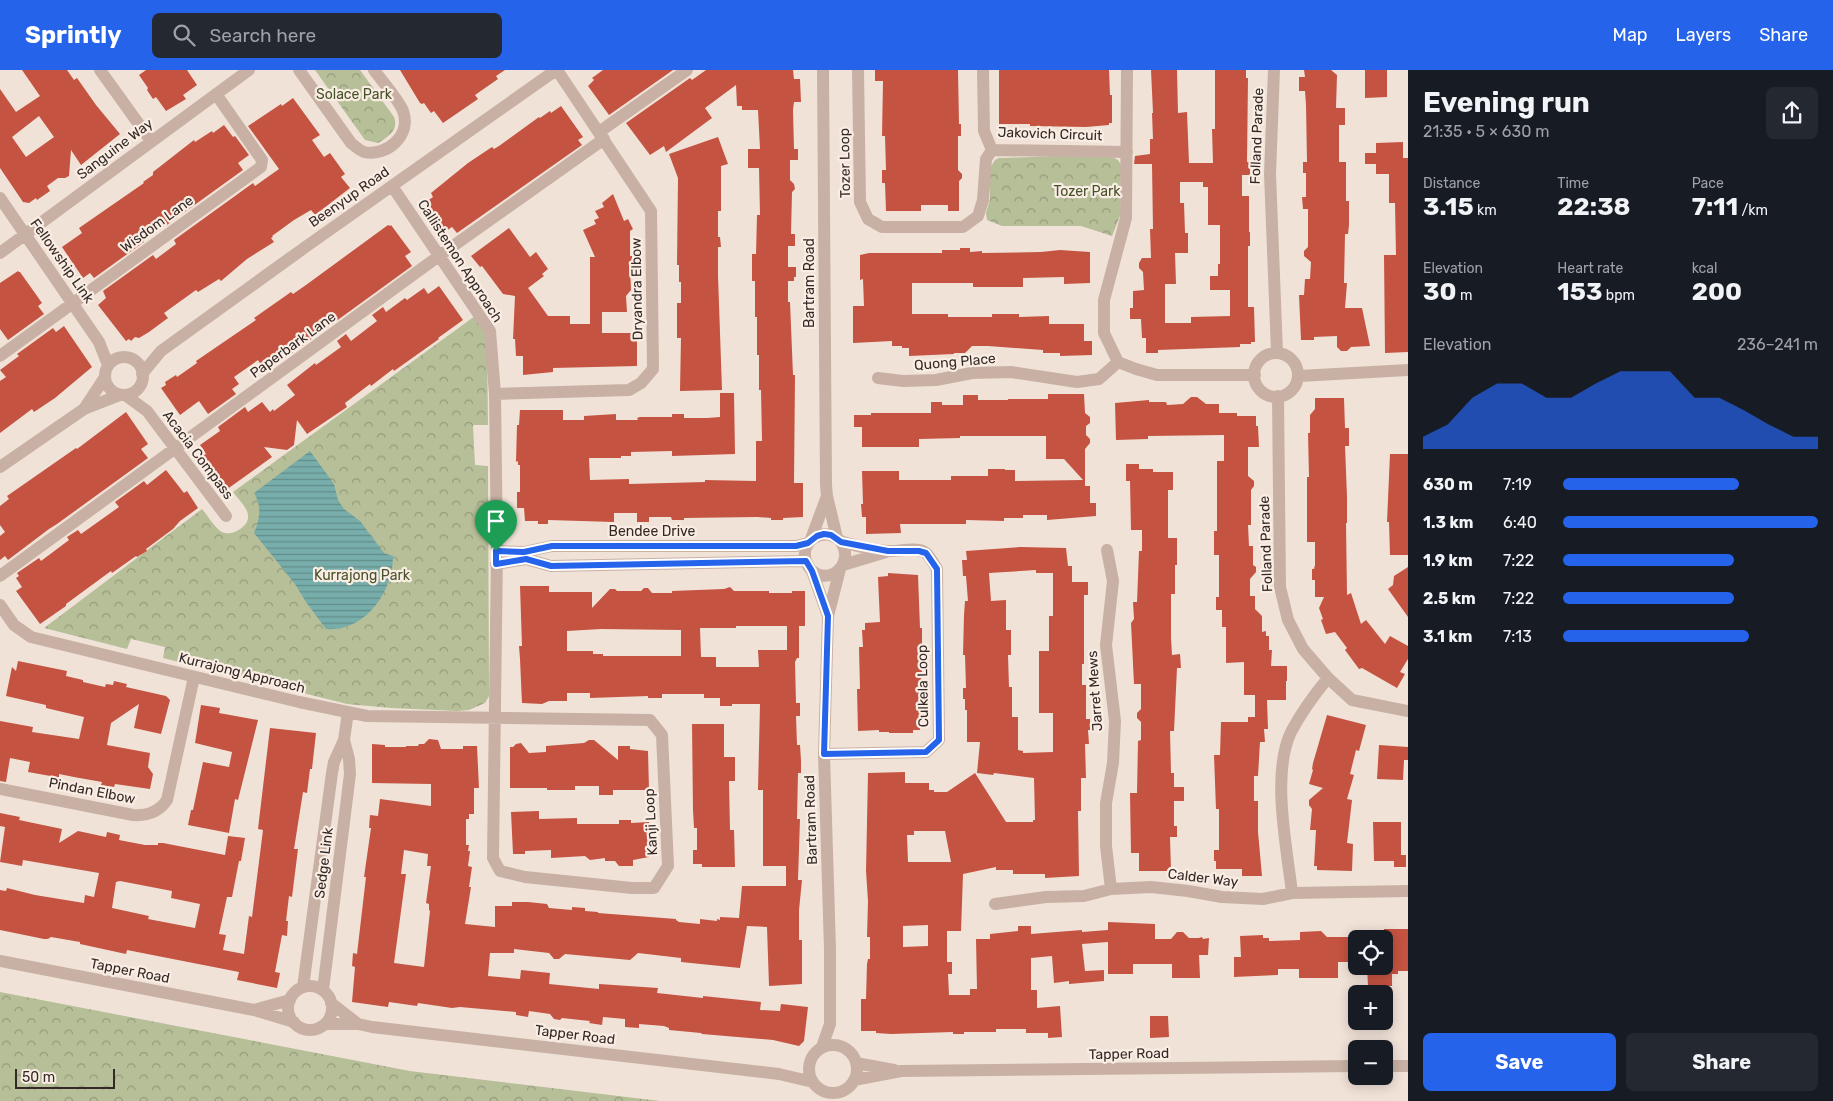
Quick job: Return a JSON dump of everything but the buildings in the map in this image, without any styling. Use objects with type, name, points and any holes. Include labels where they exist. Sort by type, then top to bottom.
[{"type":"street","points":[[100,70],[151,141]]},
{"type":"street","name":"Sanguine Way","points":[[0,253],[249,70]]},
{"type":"street","points":[[299,70],[351,143],[363,152],[380,152],[397,143],[406,128],[403,111],[374,70]]},
{"type":"street","name":"Dryandra Elbow","points":[[495,394],[629,390],[641,384],[653,369],[651,211],[556,70]]},
{"type":"street","name":"Beenyup Road","points":[[0,467],[84,409],[122,395],[131,394],[161,351],[556,70]]},
{"type":"street","name":"Paperbark Lane","points":[[0,576],[439,256],[687,70]]},
{"type":"street","name":"Bartram Road","points":[[822,70],[827,496],[839,540]]},
{"type":"street","name":"Tozer Loop","points":[[858,70],[860,202],[868,219],[882,227],[964,227],[978,216],[982,200],[986,159],[992,150]]},
{"type":"street","name":"Jakovich Circuit","points":[[984,70],[984,131],[992,150],[1127,152]]},
{"type":"street","points":[[1127,70],[1126,218],[1104,300],[1104,332],[1118,362],[1157,375],[1255,375]]},
{"type":"street","name":"Folland Parade","points":[[1274,70],[1270,174],[1277,352]]},
{"type":"street","name":"Wisdom Lane","points":[[0,356],[261,167],[262,160],[216,94]]},
{"type":"street","name":"Callistemon Approach","points":[[392,186],[490,331],[495,394],[496,564],[494,717]]},
{"type":"street","name":"Fellowship Link","points":[[0,198],[100,342],[107,371]]},
{"type":"street","name":"Fellowship Link","points":[[100,342],[127,359]]},
{"type":"street","name":"Beenyup Road","points":[[84,409],[112,361],[161,351]]},
{"type":"street","points":[[1277,352],[1289,356],[1295,362],[1299,376],[1296,386],[1290,392],[1278,396],[1266,394],[1260,390],[1256,383],[1255,375],[1258,363],[1262,358],[1277,352]]},
{"type":"street","points":[[127,359],[137,363],[141,380]]},
{"type":"street","name":"Quong Place","points":[[878,378],[919,381],[936,380],[972,373],[1011,372],[1077,382],[1099,379],[1118,362]]},
{"type":"street","points":[[1299,376],[1408,370]]},
{"type":"street","points":[[107,371],[109,388],[122,395]]},
{"type":"street","name":"Acacia Compass","points":[[141,380],[147,412]]},
{"type":"street","name":"Acacia Compass","points":[[122,395],[147,412],[226,516]]},
{"type":"street","name":"Folland Parade","points":[[1278,396],[1280,587],[1288,620],[1303,649],[1328,678],[1352,700],[1408,711]]},
{"type":"street","name":"Bartram Road","points":[[810,541],[827,496]]},
{"type":"street","points":[[496,564],[526,559],[551,566],[809,566],[823,575],[835,573],[841,567],[846,555],[839,540],[824,534],[810,541],[804,555],[809,566]]},
{"type":"street","name":"Culkela Loop","points":[[824,754],[926,752],[939,740],[937,569],[926,553],[919,551],[888,551],[839,540]]},
{"type":"street","name":"Bendee Drive","points":[[496,551],[524,552],[552,546],[796,546],[810,541]]},
{"type":"street","name":"Jarret Mews","points":[[1107,550],[1113,581],[1106,645],[1115,722],[1113,763],[1106,803],[1106,846],[1112,889]]},
{"type":"street","name":"Culkela Loop","points":[[841,567],[888,551]]},
{"type":"street","name":"Bartram Road","points":[[809,566],[828,616]]},
{"type":"street","name":"Bartram Road","points":[[822,1047],[830,1024],[830,949],[824,754],[828,616],[841,567]]},
{"type":"street","name":"Kurrajong Approach","points":[[0,605],[14,625],[31,637],[348,712],[367,716],[494,717]]},
{"type":"street","name":"Pindan Elbow","points":[[0,789],[133,815],[143,815],[158,810],[167,800],[194,676]]},
{"type":"street","points":[[1292,893],[1282,802],[1283,762],[1290,734],[1310,701],[1328,678]]},
{"type":"street","name":"Sedge Link","points":[[302,987],[332,773],[334,762],[344,740],[348,712]]},
{"type":"street","name":"Kanji Loop","points":[[494,717],[650,720],[662,735],[668,857],[668,866],[654,888],[632,888],[525,877],[500,871],[493,858],[494,717]]},
{"type":"street","name":"Sedge Link","points":[[322,990],[350,774],[349,759],[344,740]]},
{"type":"street","name":"Calder Way","points":[[995,904],[1046,897],[1084,896],[1112,889],[1151,888],[1188,891],[1222,897],[1263,899],[1292,893],[1408,891]]},
{"type":"street","name":"Tapper Road","points":[[0,961],[254,1010],[294,1022]]},
{"type":"street","points":[[315,986],[328,996],[331,1003],[330,1017],[325,1024],[317,1029],[309,1030],[302,1028],[294,1022],[288,1008],[294,993],[302,987],[315,986]]},
{"type":"street","name":"Tapper Road","points":[[254,1010],[290,1000]]},
{"type":"street","name":"Tapper Road","points":[[331,1003],[358,1024]]},
{"type":"street","name":"Tapper Road","points":[[325,1024],[358,1024],[789,1076],[813,1082]]},
{"type":"street","name":"Bartram Road","points":[[830,1024],[839,1045]]},
{"type":"street","points":[[839,1045],[852,1055],[856,1063],[854,1080],[848,1087],[831,1097],[813,1082],[810,1076],[809,1067],[811,1059],[815,1052],[822,1047],[839,1045]]},
{"type":"street","name":"Tapper Road","points":[[856,1063],[901,1071]]},
{"type":"street","name":"Tapper Road","points":[[854,1080],[901,1071],[1348,1066]]},
{"type":"street","points":[[1393,1066],[1408,1066]]},
{"type":"street","points":[[789,1076],[809,1067]]},
{"type":"green space","name":"Solace Park","points":[[315,70],[360,70],[394,117],[395,126],[392,133],[378,143],[365,140]]},
{"type":"green space","name":"Tozer Park","points":[[1109,155],[1118,160],[1121,165],[1120,216],[1112,236],[1081,226],[1002,226],[987,220],[986,213],[990,199],[990,168],[995,160],[999,158]]},
{"type":"green space","name":"Kurrajong Park","points":[[475,316],[484,331],[487,343],[488,425],[473,425],[475,465],[488,466],[489,696],[485,703],[469,710],[457,711],[347,704],[163,658],[165,647],[131,639],[127,649],[44,628],[202,509],[220,531],[224,533],[234,532],[243,527],[246,524],[248,515],[244,506],[233,492]]},
{"type":"green space","points":[[0,992],[410,1071],[660,1101],[0,1101]]},
{"type":"water","points":[[310,451],[334,484],[338,500],[344,509],[360,521],[384,553],[393,556],[388,583],[374,607],[353,624],[340,628],[326,629],[295,584],[254,533],[259,513],[257,498],[254,493]]},
{"type":"route","points":[[824,534],[831,535],[841,542],[888,551],[919,551],[926,553],[937,569],[939,740],[926,752],[824,754],[828,616],[812,571],[806,561],[551,566],[526,559],[496,564],[496,551],[524,552],[552,546],[796,546],[808,543],[811,539],[824,534]]}]
